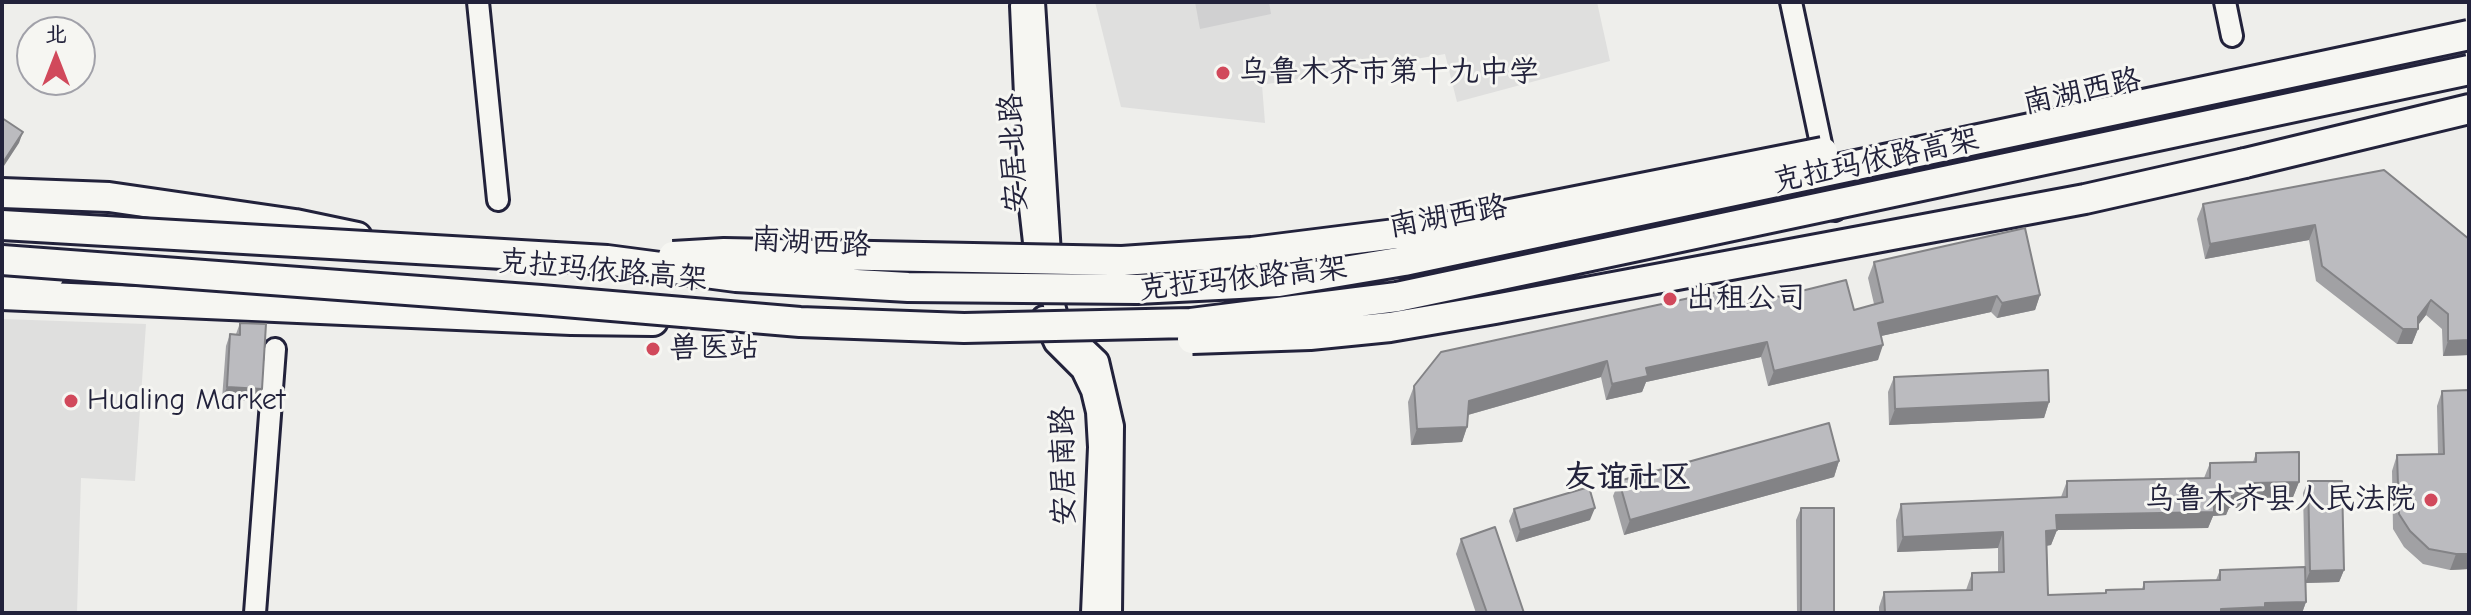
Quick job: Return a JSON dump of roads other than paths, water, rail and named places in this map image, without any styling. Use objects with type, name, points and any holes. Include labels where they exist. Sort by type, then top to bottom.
[{"type":"highway","name":"克拉玛依路高架","points":[[2,227],[607,260],[736,277],[908,287],[1137,289],[1279,282],[1404,261],[2469,35]]},
{"type":"highway","name":"克拉玛依路高架","points":[[2,260],[800,322],[964,328],[1191,323],[1397,297],[2469,70]]},
{"type":"highway","points":[[964,328],[1156,341],[1310,335],[1390,327],[2085,199],[2469,109]]},
{"type":"highway","points":[[607,260],[724,253],[1122,261],[1252,252],[1435,229],[1826,165]]},
{"type":"highway","points":[[2,193],[109,197],[295,224],[429,251]]},
{"type":"highway","points":[[2,295],[571,320],[800,322]]},
{"type":"main road","name":"南湖西路","points":[[2,227],[1048,290],[1184,288],[1440,252],[1826,165],[2469,42]]},
{"type":"main road","points":[[2,274],[1052,325],[1242,321],[1511,277],[2469,83]]},
{"type":"street","points":[[478,2],[498,200]]},
{"type":"street","name":"安居北路","points":[[1020,2],[1030,207],[1048,290]]},
{"type":"street","name":"安居北路","points":[[1034,2],[1041,92],[1048,290]]},
{"type":"street","points":[[1791,2],[1835,210]]},
{"type":"street","points":[[2225,2],[2232,36]]},
{"type":"street","name":"安居南路","points":[[1048,290],[1040,306],[1052,325],[1098,361],[1113,426],[1111,613]]},
{"type":"street","name":"安居南路","points":[[1052,325],[1055,343],[1082,370],[1097,412],[1099,447],[1092,613]]},
{"type":"street","points":[[255,613],[275,349]]},
{"type":"place","name":"乌鲁木齐市第十九中学","points":[[1223,73]]},
{"type":"place","name":"出租公司","points":[[1670,299]]},
{"type":"place","name":"兽医站","points":[[653,349]]},
{"type":"place","name":"Hualing Market","points":[[71,401]]},
{"type":"place","name":"乌鲁木齐县人民法院","points":[[2431,500]]},
{"type":"district","name":"友谊社区","points":[[1628,478]]}]
